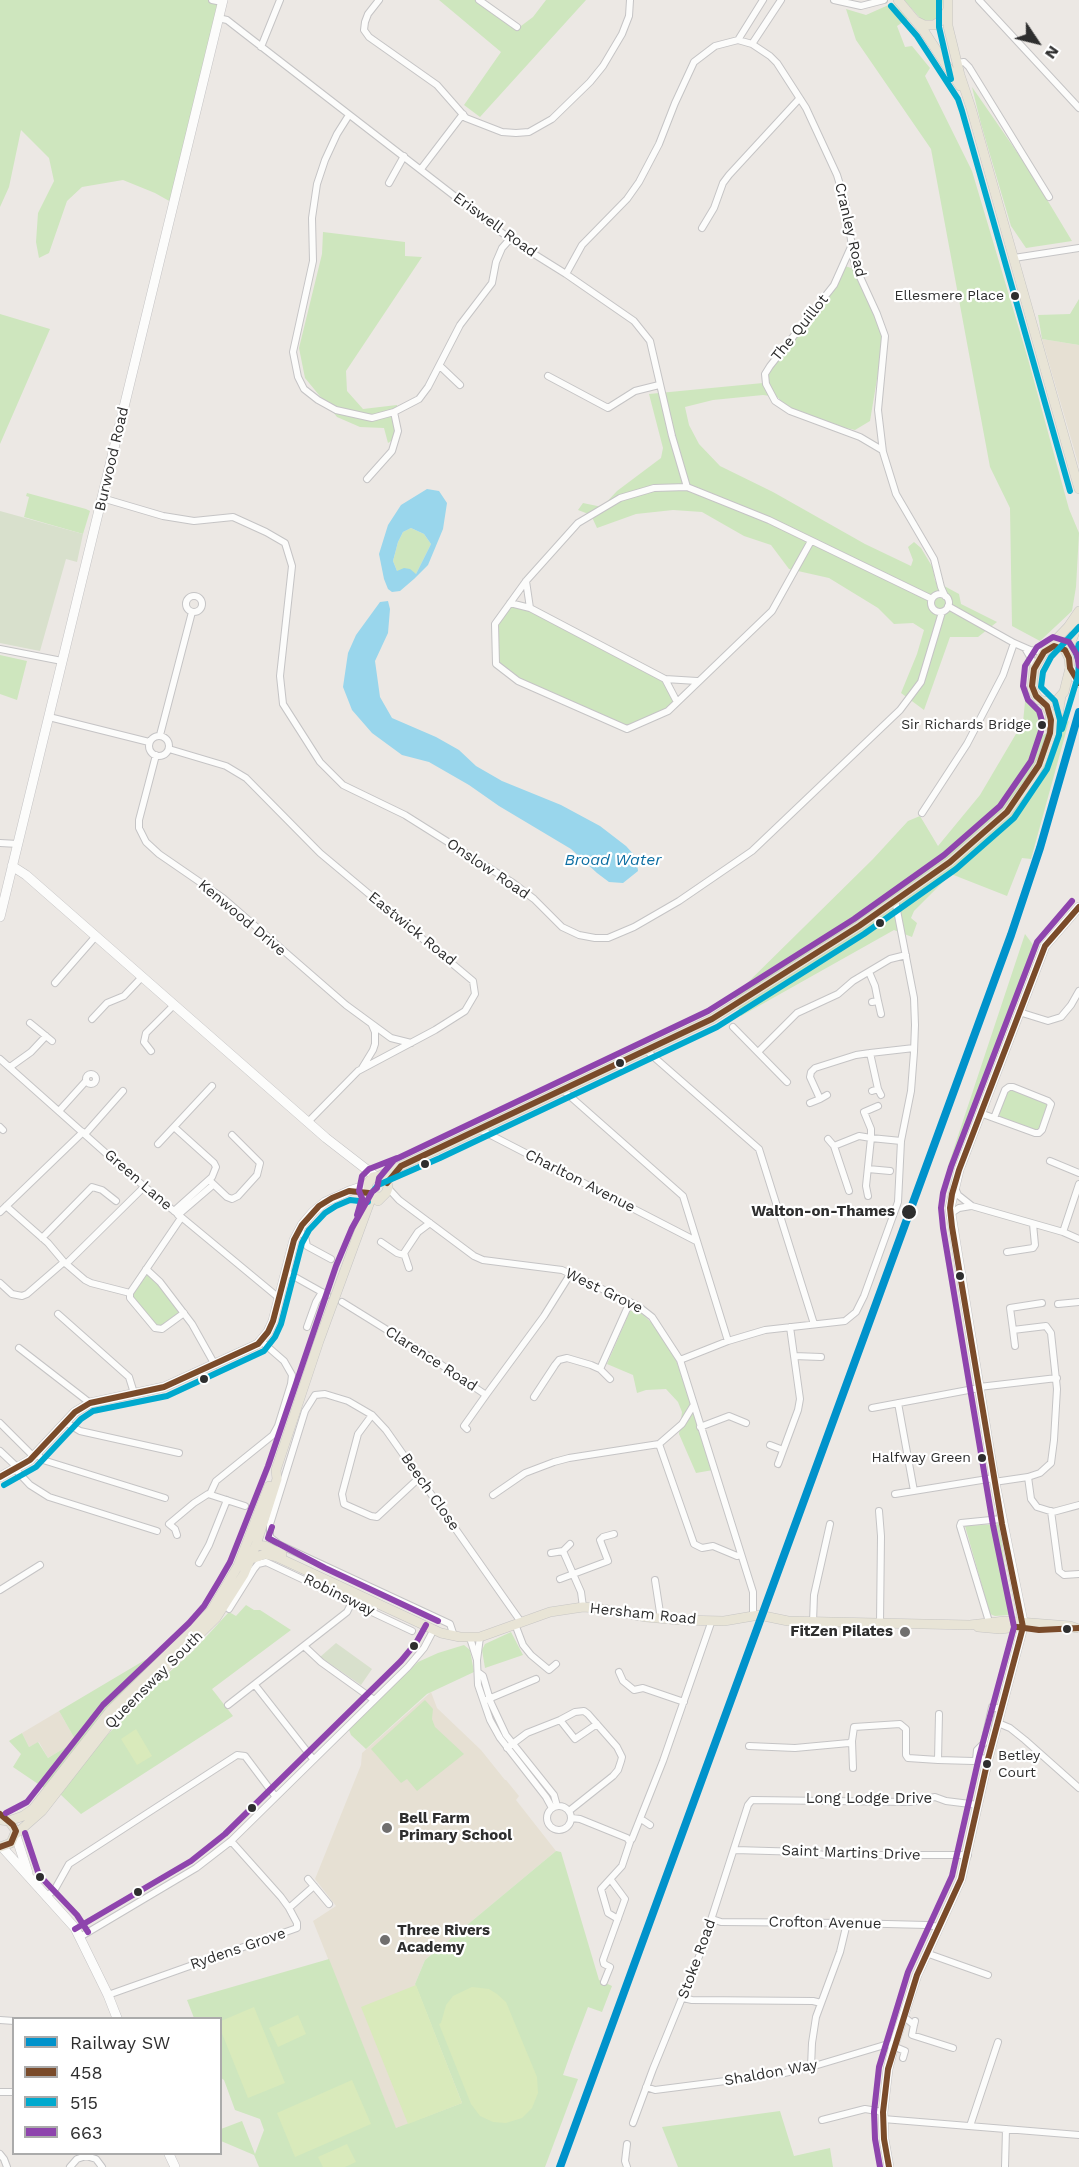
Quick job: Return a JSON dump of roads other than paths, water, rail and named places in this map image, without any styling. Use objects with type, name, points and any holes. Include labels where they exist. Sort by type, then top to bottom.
[{"type":"main road","points":[[898,0],[966,95]]},
{"type":"main road","points":[[948,0],[948,26],[957,63],[1079,489]]},
{"type":"main road","points":[[915,21],[924,25],[934,25],[942,20],[947,11]]},
{"type":"main road","points":[[947,66],[954,66],[957,63]]},
{"type":"main road","points":[[1050,733],[1050,713],[1032,689],[1034,669],[1047,649],[1079,611]]},
{"type":"main road","points":[[360,1232],[371,1186],[401,1166],[646,1051],[736,1005],[950,862],[1007,812],[1023,792],[1039,765],[1058,715],[1070,668],[1067,653],[1079,621]]},
{"type":"main road","points":[[1047,649],[1058,646],[1067,653]]},
{"type":"main road","points":[[1044,702],[1058,700],[1063,693]]},
{"type":"main road","points":[[276,1470],[334,1297],[366,1215],[371,1186]]},
{"type":"main road","name":"Queensway South","points":[[1,1847],[11,1843],[16,1835],[42,1811],[116,1716],[216,1618],[230,1599],[252,1559],[277,1479],[276,1470]]},
{"type":"main road","name":"Queensway South","points":[[4,1819],[23,1816],[38,1804],[111,1711],[211,1611],[238,1566],[276,1470]]},
{"type":"main road","points":[[238,1566],[250,1548],[256,1545]]},
{"type":"main road","name":"Robinsway","points":[[256,1545],[265,1546],[321,1576]]},
{"type":"main road","name":"Robinsway","points":[[252,1559],[265,1554],[277,1557],[434,1629]]},
{"type":"main road","points":[[333,1581],[338,1572]]},
{"type":"main road","points":[[377,1614],[382,1604]]},
{"type":"main road","name":"Hersham Road","points":[[434,1629],[454,1636],[475,1637],[550,1612],[583,1607],[661,1618],[736,1620],[753,1615],[774,1620],[813,1622],[1020,1624],[1078,1628]]},
{"type":"main road","points":[[4,1819],[15,1827],[16,1835]]},
{"type":"street","points":[[212,0],[223,1]]},
{"type":"street","points":[[261,46],[280,0]]},
{"type":"street","points":[[379,0],[365,22],[364,30],[369,37],[437,86],[466,118],[502,132],[516,133],[529,132],[552,119],[590,82],[603,66],[626,25],[630,0]]},
{"type":"street","points":[[479,0],[517,27]]},
{"type":"street","points":[[566,274],[582,245],[620,206],[639,182],[659,144],[694,62],[715,46],[738,40],[763,0]]},
{"type":"street","points":[[752,44],[781,0]]},
{"type":"street","points":[[834,0],[861,6],[884,0]]},
{"type":"street","points":[[979,0],[1079,108]]},
{"type":"street","name":"Burwood Road","points":[[0,917],[223,1]]},
{"type":"street","name":"Eriswell Road","points":[[218,18],[228,21],[510,239],[634,321],[650,341],[659,385],[687,487]]},
{"type":"street","name":"Cranley Road","points":[[738,40],[752,44],[777,63],[813,122],[837,175],[845,201],[857,273],[885,336],[878,410],[882,450],[896,494],[934,559],[945,596]]},
{"type":"street","points":[[957,63],[964,62],[969,68],[1049,197]]},
{"type":"street","points":[[702,228],[729,175],[799,99]]},
{"type":"street","points":[[421,169],[463,114]]},
{"type":"street","points":[[349,115],[337,134],[317,184],[312,218],[313,261],[295,341],[293,361],[304,389],[318,400],[336,410],[372,418],[394,412],[419,399],[440,366],[460,325],[492,283],[496,262],[502,248],[510,239]]},
{"type":"street","points":[[389,183],[404,156]]},
{"type":"street","name":"The Quillot","points":[[851,247],[834,285],[765,374],[766,384],[775,401],[790,411],[860,437],[882,450]]},
{"type":"street","points":[[1014,258],[1079,248]]},
{"type":"street","points":[[440,366],[460,385]]},
{"type":"street","points":[[548,376],[608,408],[636,392],[659,385]]},
{"type":"street","points":[[366,479],[392,451],[398,431],[394,412]]},
{"type":"street","points":[[811,541],[772,611],[668,711],[627,729],[518,681],[496,664],[495,624],[526,581],[578,523],[620,498],[654,488],[687,487],[768,520],[932,598]]},
{"type":"street","name":"Onslow Road","points":[[102,498],[163,516],[194,521],[233,517],[266,531],[285,543],[292,566],[280,676],[283,704],[320,762],[343,785],[405,815],[513,883],[534,899],[562,927],[579,935],[595,938],[608,938],[634,927],[679,901],[752,851],[900,710],[921,682],[942,612]]},
{"type":"street","points":[[526,581],[530,608]]},
{"type":"street","points":[[939,594],[945,596],[948,606],[942,612],[932,609],[932,598],[939,594]]},
{"type":"street","points":[[510,603],[530,608],[665,679],[697,681]]},
{"type":"street","points":[[948,606],[1025,648],[1047,649]]},
{"type":"street","points":[[160,735],[192,612]]},
{"type":"street","points":[[922,813],[967,744],[1003,675],[1014,643]]},
{"type":"street","points":[[1025,648],[1034,662],[1034,669]]},
{"type":"street","points":[[0,649],[62,661]]},
{"type":"street","points":[[1063,693],[1079,683],[1070,668]]},
{"type":"street","points":[[665,679],[676,702]]},
{"type":"street","points":[[49,717],[149,742]]},
{"type":"street","points":[[160,735],[169,741],[169,749],[165,754],[156,755],[150,751],[149,742],[153,737],[160,735]]},
{"type":"street","name":"Eastwick Road","points":[[169,749],[226,766],[246,778],[265,795],[297,832],[330,862],[470,976],[475,989],[470,1006],[460,1014],[352,1075],[308,1122]]},
{"type":"street","name":"Kenwood Drive","points":[[156,755],[139,819],[139,828],[146,842],[159,854],[224,898],[328,990],[372,1024],[391,1038],[411,1043]]},
{"type":"street","points":[[0,843],[18,844]]},
{"type":"street","points":[[0,1477],[36,1455],[75,1412],[90,1403],[164,1387],[253,1347],[261,1341],[271,1327],[298,1231],[319,1206],[371,1186],[308,1122],[26,875],[12,866]]},
{"type":"street","points":[[680,1360],[728,1341],[765,1330],[849,1319],[856,1312],[864,1296],[896,1210],[899,1194],[901,1141],[910,1091],[914,1048],[914,998],[896,900]]},
{"type":"street","points":[[889,2167],[883,2116],[888,2069],[903,2016],[926,1953],[957,1889],[968,1855],[1020,1624],[950,1214],[954,1185],[1045,946],[1079,907]]},
{"type":"street","points":[[55,983],[96,936]]},
{"type":"street","points":[[758,1052],[797,1014],[838,994],[853,981],[890,959],[906,955]]},
{"type":"street","points":[[869,972],[875,986],[875,1002],[881,1014]]},
{"type":"street","points":[[92,1019],[107,1003],[124,996],[142,977]]},
{"type":"street","points":[[1019,1012],[1048,1021],[1061,1017],[1079,991]]},
{"type":"street","points":[[151,1051],[144,1042],[146,1033],[174,1005]]},
{"type":"street","points":[[30,1023],[52,1041]]},
{"type":"street","points":[[361,1069],[375,1044],[372,1024]]},
{"type":"street","points":[[733,1027],[787,1082]]},
{"type":"street","points":[[10,1067],[31,1052],[46,1036]]},
{"type":"street","points":[[853,1045],[856,1054]]},
{"type":"street","points":[[820,1099],[810,1077],[815,1068],[856,1054],[914,1048]]},
{"type":"street","points":[[646,1051],[759,1149],[814,1324]]},
{"type":"street","points":[[870,1053],[877,1092]]},
{"type":"street","name":"Green Lane","points":[[0,1059],[144,1187],[279,1298]]},
{"type":"street","points":[[59,1111],[86,1081]]},
{"type":"street","points":[[158,1144],[212,1086]]},
{"type":"street","points":[[980,1113],[994,1118],[1039,1133],[1051,1104],[1009,1087],[1005,1090],[994,1118]]},
{"type":"street","points":[[564,1090],[679,1190],[683,1196],[728,1341]]},
{"type":"street","points":[[0,1212],[84,1133],[123,1091]]},
{"type":"street","points":[[810,1103],[827,1095]]},
{"type":"street","points":[[868,1196],[866,1186],[871,1129],[864,1112],[878,1106]]},
{"type":"street","points":[[174,1127],[216,1164],[216,1171],[211,1183],[178,1215],[130,1293],[130,1298],[155,1328],[162,1329],[184,1313]]},
{"type":"street","name":"Charlton Avenue","points":[[479,1129],[697,1242]]},
{"type":"street","points":[[211,1183],[227,1197],[235,1198],[259,1171],[260,1163],[232,1135]]},
{"type":"street","points":[[834,1146],[859,1136],[901,1141]]},
{"type":"street","points":[[828,1139],[834,1146],[849,1191]]},
{"type":"street","points":[[1050,1161],[1079,1173]]},
{"type":"street","points":[[868,1169],[890,1171]]},
{"type":"street","points":[[1063,1232],[1077,1198],[1079,1184]]},
{"type":"street","points":[[954,1185],[958,1195],[972,1206],[1063,1232],[1079,1239]]},
{"type":"street","name":"West Grove","points":[[371,1186],[399,1200],[478,1258],[553,1267],[571,1273],[630,1302],[652,1317],[680,1360],[753,1592],[753,1615]]},
{"type":"street","points":[[42,1238],[92,1187],[102,1190],[116,1201]]},
{"type":"street","points":[[0,1283],[12,1294],[22,1296],[27,1294],[65,1263],[144,1187]]},
{"type":"street","points":[[6,1206],[42,1238],[65,1263],[91,1283],[130,1293]]},
{"type":"street","points":[[950,1214],[959,1208],[972,1206]]},
{"type":"street","points":[[404,1255],[418,1232],[430,1223]]},
{"type":"street","points":[[1007,1252],[1033,1248],[1035,1245],[1033,1224]]},
{"type":"street","points":[[681,1233],[693,1229]]},
{"type":"street","points":[[298,1231],[305,1236],[307,1246],[331,1259]]},
{"type":"street","points":[[381,1242],[404,1255]]},
{"type":"street","points":[[404,1255],[409,1268]]},
{"type":"street","points":[[146,1269],[160,1282],[184,1313],[202,1339],[215,1365]]},
{"type":"street","points":[[286,1272],[324,1294],[316,1302],[307,1327]]},
{"type":"street","name":"Clarence Road","points":[[342,1302],[486,1395],[544,1316],[571,1273]]},
{"type":"street","points":[[600,1370],[630,1302]]},
{"type":"street","points":[[1058,1304],[1079,1302]]},
{"type":"street","points":[[1015,1346],[1010,1308],[1042,1303]]},
{"type":"street","points":[[58,1314],[129,1377],[134,1393]]},
{"type":"street","points":[[895,1494],[994,1480],[1028,1478],[1040,1473],[1051,1463],[1057,1378],[1050,1329],[1043,1326],[1013,1330]]},
{"type":"street","points":[[778,1464],[799,1405],[800,1392],[790,1327]]},
{"type":"street","points":[[210,1494],[216,1481],[273,1435],[278,1426],[292,1375],[284,1361],[261,1341]]},
{"type":"street","points":[[19,1348],[90,1403]]},
{"type":"street","points":[[794,1356],[821,1357]]},
{"type":"street","points":[[534,1397],[560,1360],[573,1359],[600,1370],[610,1379]]},
{"type":"street","points":[[872,1408],[979,1388],[1057,1378]]},
{"type":"street","name":"Beech Close","points":[[270,1537],[270,1524],[305,1411],[315,1395],[336,1396],[363,1408],[393,1438],[518,1623],[526,1651],[549,1670]]},
{"type":"street","points":[[467,1429],[464,1426],[486,1395]]},
{"type":"street","points":[[898,1403],[914,1491]]},
{"type":"street","points":[[493,1496],[525,1473],[554,1462],[660,1444],[682,1424],[693,1406]]},
{"type":"street","points":[[372,1415],[358,1434],[342,1494],[344,1504],[377,1517],[419,1478]]},
{"type":"street","points":[[700,1427],[729,1416],[746,1424]]},
{"type":"street","points":[[65,1422],[87,1433],[179,1453]]},
{"type":"street","points":[[0,1423],[44,1460],[165,1498]]},
{"type":"street","points":[[660,1444],[694,1544],[702,1548],[713,1546],[736,1556],[741,1555]]},
{"type":"street","points":[[770,1445],[783,1450]]},
{"type":"street","points":[[0,1451],[30,1485],[49,1497],[157,1531]]},
{"type":"street","points":[[1028,1478],[1033,1504],[1051,1511],[1079,1505]]},
{"type":"street","points":[[177,1535],[175,1529],[169,1524],[202,1497],[210,1494],[245,1506]]},
{"type":"street","points":[[199,1563],[209,1545],[226,1500]]},
{"type":"street","points":[[879,1511],[881,1533],[880,1623]]},
{"type":"street","points":[[1051,1511],[1059,1571],[1064,1575],[1079,1574]]},
{"type":"street","points":[[990,1624],[960,1526],[961,1523],[1001,1519]]},
{"type":"street","points":[[813,1622],[814,1595],[830,1524]]},
{"type":"street","points":[[560,1580],[608,1561],[600,1540],[614,1534]]},
{"type":"street","name":"Robinsway","points":[[270,1537],[280,1545],[450,1624],[454,1636]]},
{"type":"street","points":[[551,1553],[563,1551],[570,1544]]},
{"type":"street","points":[[563,1551],[581,1592],[583,1607]]},
{"type":"street","name":"Robinsway","points":[[229,1609],[254,1569],[258,1564],[265,1562],[274,1564],[412,1631]]},
{"type":"street","points":[[0,1590],[40,1565]]},
{"type":"street","points":[[654,1580],[661,1618]]},
{"type":"street","points":[[228,1705],[347,1612],[352,1602]]},
{"type":"street","points":[[618,1919],[608,1913],[601,1887],[611,1880],[624,1862],[712,1620]]},
{"type":"street","points":[[80,1937],[196,1868],[231,1842],[419,1654],[434,1629]]},
{"type":"street","points":[[475,1637],[479,1673],[477,1678],[496,1730],[555,1807]]},
{"type":"street","points":[[304,1646],[321,1662],[374,1700]]},
{"type":"street","points":[[486,1700],[540,1678],[556,1664]]},
{"type":"street","points":[[619,1672],[623,1681],[634,1689],[643,1688],[684,1702]]},
{"type":"street","points":[[513,1677],[517,1687]]},
{"type":"street","points":[[255,1685],[313,1759]]},
{"type":"street","points":[[976,1760],[977,1750],[984,1743],[992,1707],[1001,1709]]},
{"type":"street","points":[[510,1746],[527,1733],[580,1711],[588,1714],[622,1757],[620,1766],[613,1776],[569,1811]]},
{"type":"street","points":[[938,1760],[939,1714]]},
{"type":"street","points":[[560,1720],[575,1739],[597,1724]]},
{"type":"street","points":[[998,1723],[1011,1728],[1079,1788]]},
{"type":"street","points":[[853,1768],[852,1731],[859,1725],[900,1724],[906,1729],[908,1758],[988,1759]]},
{"type":"street","points":[[749,1746],[818,1747],[852,1741]]},
{"type":"street","points":[[46,1897],[56,1889],[69,1864],[237,1755],[245,1756],[275,1796]]},
{"type":"street","points":[[802,1792],[802,1800]]},
{"type":"street","name":"Long Lodge Drive","points":[[760,1799],[910,1802],[935,1797],[946,1801],[978,1805]]},
{"type":"street","name":"Stoke Road","points":[[633,2123],[712,1919],[748,1805],[752,1800],[760,1799]]},
{"type":"street","points":[[562,1806],[569,1811],[572,1818],[563,1830],[553,1828],[547,1819],[547,1815],[555,1807],[562,1806]]},
{"type":"street","points":[[572,1818],[580,1819],[631,1840]]},
{"type":"street","points":[[641,1819],[650,1825]]},
{"type":"street","points":[[16,1835],[30,1878]]},
{"type":"street","name":"Rydens Grove","points":[[108,1995],[297,1928],[297,1923],[289,1908],[231,1842]]},
{"type":"street","points":[[1,1847],[70,1921],[108,1995],[116,2017]]},
{"type":"street","name":"Saint Martins Drive","points":[[735,1850],[825,1855],[968,1855]]},
{"type":"street","points":[[308,1879],[329,1904]]},
{"type":"street","points":[[604,1982],[610,1967],[604,1964],[603,1960],[625,1899],[611,1880]]},
{"type":"street","points":[[289,1908],[314,1886]]},
{"type":"street","name":"Crofton Avenue","points":[[712,1919],[721,1922],[847,1923],[939,1927]]},
{"type":"street","points":[[811,2067],[813,2030],[840,1952],[847,1923]]},
{"type":"street","points":[[926,1953],[988,1975]]},
{"type":"street","points":[[683,1998],[821,2003]]},
{"type":"street","points":[[903,2016],[915,2023],[912,2035],[953,2048]]},
{"type":"street","points":[[970,2126],[998,2042]]},
{"type":"street","points":[[894,2045],[905,2051]]},
{"type":"street","name":"Shaldon Way","points":[[646,2087],[655,2090],[758,2077],[811,2067],[871,2048],[894,2045]]},
{"type":"street","points":[[822,2120],[865,2109],[883,2116],[1079,2135]]},
{"type":"street","points":[[1005,2167],[1006,2129]]},
{"type":"street","points":[[627,2144],[625,2161],[627,2167]]},
{"type":"street","points":[[0,2154],[7,2167]]},
{"type":"street","points":[[70,2167],[74,2161],[86,2156],[96,2159],[102,2167]]},
{"type":"water","points":[[427,489],[439,491],[447,503],[443,529],[428,565],[400,591],[392,592],[388,589],[384,579],[379,554],[388,525],[401,505]],"holes":[[[411,528],[424,534],[431,544],[416,574],[404,568],[397,571],[393,561],[403,532]]]},
{"type":"water","name":"Broad Water","points":[[388,601],[390,609],[388,633],[375,661],[380,697],[392,718],[436,737],[459,750],[476,766],[502,781],[561,805],[600,826],[626,846],[636,857],[638,871],[623,883],[609,882],[571,849],[499,806],[469,785],[429,762],[402,755],[372,733],[352,710],[343,687],[348,653],[356,635],[380,602]]},
{"type":"rail line","name":"SW","points":[[560,2167],[1011,935],[1040,848],[1079,712]]},
{"type":"place","name":"Ellesmere Place","points":[[1015,296]]},
{"type":"place","name":"Sir Richards Bridge","points":[[1042,725]]},
{"type":"place","name":"Walton-on-Thames","points":[[909,1212]]},
{"type":"place","name":"Halfway Green","points":[[982,1458]]},
{"type":"place","name":"FitZen Pilates","points":[[905,1632]]},
{"type":"place","name":"Betley Court","points":[[987,1764]]},
{"type":"place","name":"Bell Farm Primary School","points":[[387,1828]]},
{"type":"place","name":"Three Rivers Academy","points":[[385,1940]]}]
